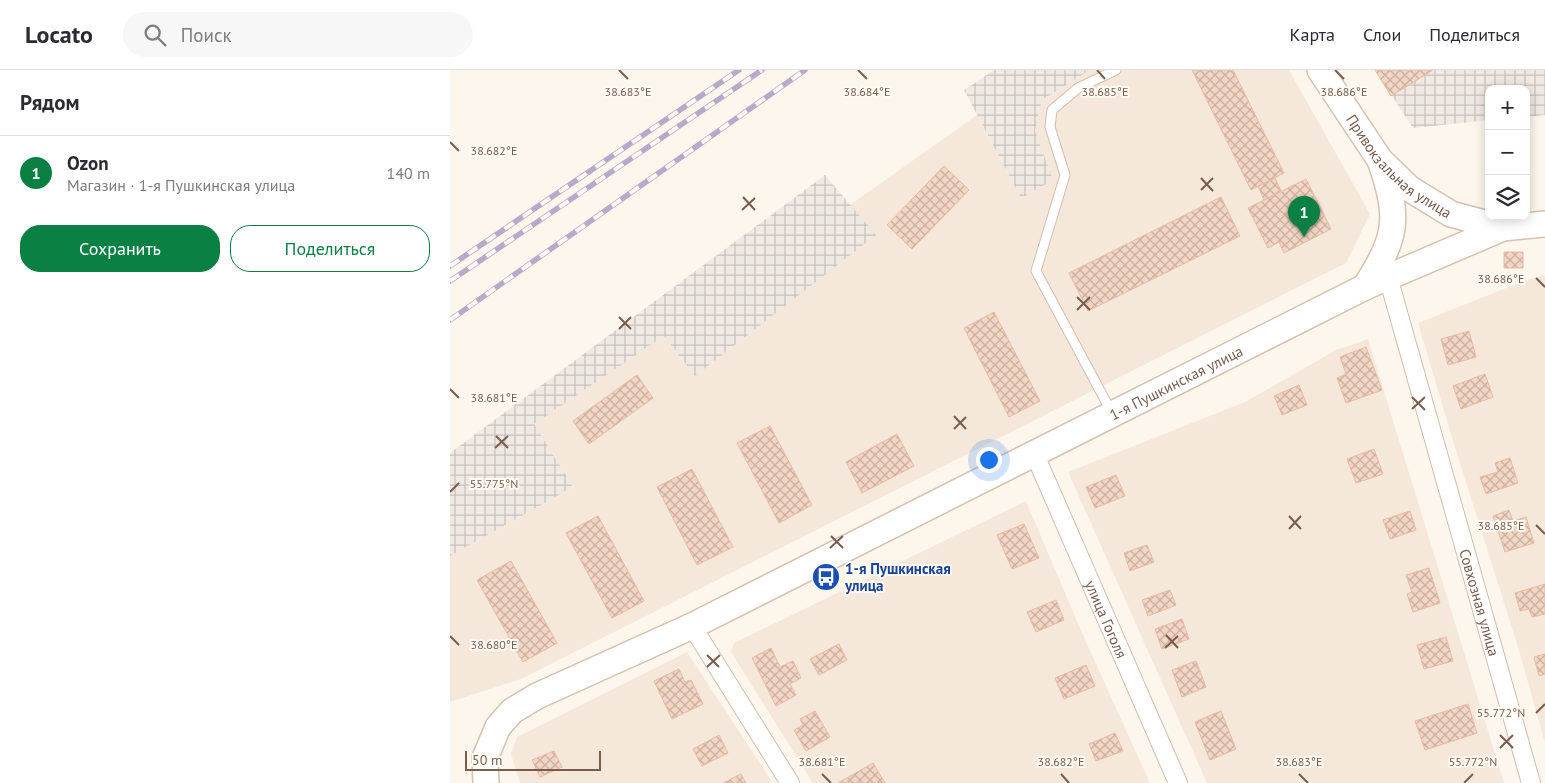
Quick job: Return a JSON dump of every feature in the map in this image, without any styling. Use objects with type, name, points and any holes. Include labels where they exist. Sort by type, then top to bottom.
[{"type":"main road","name":"Привокзальная улица","points":[[1320,70],[1380,160],[1410,189],[1451,214],[1503,228]]},
{"type":"main road","points":[[1365,287],[1384,257],[1393,229],[1391,193],[1380,160]]},
{"type":"main road","points":[[1503,228],[1545,224]]},
{"type":"main road","name":"1-я Пушкинская улица","points":[[486,783],[485,758],[498,727],[512,711],[537,696],[692,626],[1114,416],[1365,287],[1503,228]]},
{"type":"street","name":"Совхозная улица","points":[[1388,277],[1532,783]]},
{"type":"street","name":"улица Гоголя","points":[[1034,455],[1178,783]]},
{"type":"street","points":[[692,626],[790,783]]},
{"type":"lane","points":[[1114,416],[1036,271],[1065,175],[1050,127],[1052,110],[1078,88],[1116,70]]},
{"type":"shaded area","points":[[994,70],[1090,70],[1042,100],[1035,131],[1053,180],[1021,198],[964,90]]},
{"type":"shaded area","points":[[1090,70],[1289,70],[1370,214],[1346,263],[521,679],[450,702],[450,556],[573,487],[533,424],[664,336],[695,376],[875,235],[850,205],[977,115],[1021,198],[1052,180],[1035,131],[1042,100]]},
{"type":"shaded area","points":[[1375,70],[1545,70],[1545,115],[1530,117],[1530,85],[1485,85],[1485,120],[1413,128]]},
{"type":"shaded area","points":[[825,175],[876,235],[695,376],[664,336],[534,424],[573,487],[450,556],[450,453]]},
{"type":"shaded area","points":[[1545,275],[1545,743],[1518,647],[1418,323],[1524,281]]},
{"type":"shaded area","points":[[1368,339],[1504,783],[1207,783],[1068,472],[1245,402],[1336,350]]},
{"type":"shaded area","points":[[1026,501],[1082,633],[1150,783],[813,783],[731,652],[734,643]]},
{"type":"shaded area","points":[[687,652],[773,783],[520,783],[511,754],[517,737]]},
{"type":"building","points":[[1192,70],[1233,70],[1284,173],[1251,190]]},
{"type":"building","points":[[1375,70],[1433,70],[1391,96]]},
{"type":"building","points":[[944,166],[969,190],[912,249],[887,225]]},
{"type":"building","points":[[1275,178],[1281,191],[1264,200],[1258,186]]},
{"type":"building","points":[[1306,179],[1331,229],[1284,253],[1279,242],[1268,248],[1248,208]]},
{"type":"building","points":[[1221,197],[1240,236],[1088,311],[1069,273]]},
{"type":"building","points":[[1504,252],[1523,252],[1523,268],[1504,268]]},
{"type":"building","points":[[994,312],[1040,401],[1009,417],[964,328]]},
{"type":"building","points":[[1469,331],[1476,357],[1448,365],[1441,339]]},
{"type":"building","points":[[1366,347],[1382,390],[1346,403],[1337,378],[1346,374],[1340,357]]},
{"type":"building","points":[[1485,374],[1493,397],[1461,409],[1453,386]]},
{"type":"building","points":[[637,375],[653,398],[589,444],[573,421]]},
{"type":"building","points":[[1299,385],[1307,405],[1282,415],[1274,396]]},
{"type":"building","points":[[770,426],[812,505],[779,523],[737,443]]},
{"type":"building","points":[[897,434],[914,466],[862,493],[846,462]]},
{"type":"building","points":[[1374,449],[1383,474],[1356,483],[1347,459]]},
{"type":"building","points":[[1510,458],[1518,483],[1486,494],[1480,477],[1498,472],[1495,463]]},
{"type":"building","points":[[692,469],[733,547],[697,565],[657,487]]},
{"type":"building","points":[[1116,475],[1125,496],[1095,508],[1086,487]]},
{"type":"building","points":[[1509,510],[1513,521],[1526,517],[1534,543],[1505,552],[1493,516]]},
{"type":"building","points":[[1410,511],[1416,530],[1390,539],[1383,520]]},
{"type":"building","points":[[598,516],[644,601],[612,618],[566,533]]},
{"type":"building","points":[[1024,524],[1039,558],[1012,569],[997,535]]},
{"type":"building","points":[[1147,545],[1154,562],[1130,571],[1124,553]]},
{"type":"building","points":[[511,561],[557,643],[523,662],[477,580]]},
{"type":"building","points":[[1429,568],[1440,603],[1413,612],[1407,594],[1412,592],[1406,575]]},
{"type":"building","points":[[1545,584],[1545,614],[1532,617],[1529,609],[1520,611],[1515,593]]},
{"type":"building","points":[[1170,590],[1176,605],[1148,616],[1142,600]]},
{"type":"building","points":[[1056,600],[1064,620],[1036,632],[1027,612]]},
{"type":"building","points":[[1182,619],[1189,639],[1162,649],[1155,629]]},
{"type":"building","points":[[1446,637],[1453,661],[1424,669],[1417,645]]},
{"type":"building","points":[[839,644],[847,660],[819,675],[810,659]]},
{"type":"building","points":[[771,648],[780,667],[793,661],[801,678],[790,684],[796,695],[776,706],[752,658]]},
{"type":"building","points":[[1545,654],[1545,674],[1539,676],[1534,657]]},
{"type":"building","points":[[1196,661],[1206,687],[1182,697],[1172,670]]},
{"type":"building","points":[[1086,665],[1095,686],[1064,699],[1055,678]]},
{"type":"building","points":[[679,669],[685,682],[691,680],[703,704],[672,719],[654,681]]},
{"type":"building","points":[[1468,704],[1477,733],[1425,750],[1415,721]]},
{"type":"building","points":[[815,711],[830,737],[806,751],[794,730],[803,725],[800,719]]},
{"type":"building","points":[[1221,711],[1236,749],[1210,760],[1195,722]]},
{"type":"building","points":[[1115,733],[1123,751],[1096,761],[1089,744]]},
{"type":"building","points":[[719,735],[728,753],[702,766],[693,749]]},
{"type":"building","points":[[554,751],[562,767],[540,777],[532,760]]},
{"type":"building","points":[[873,763],[885,783],[838,783]]},
{"type":"building","points":[[741,774],[746,783],[723,783]]},
{"type":"railway","points":[[450,266],[739,70]]},
{"type":"railway","points":[[450,281],[762,70]]},
{"type":"railway","points":[[450,320],[805,70]]},
{"type":"place","name":"Ozon","points":[[1304,237]]},
{"type":"place","name":"1-я Пушкинская улица","points":[[826,577]]}]
